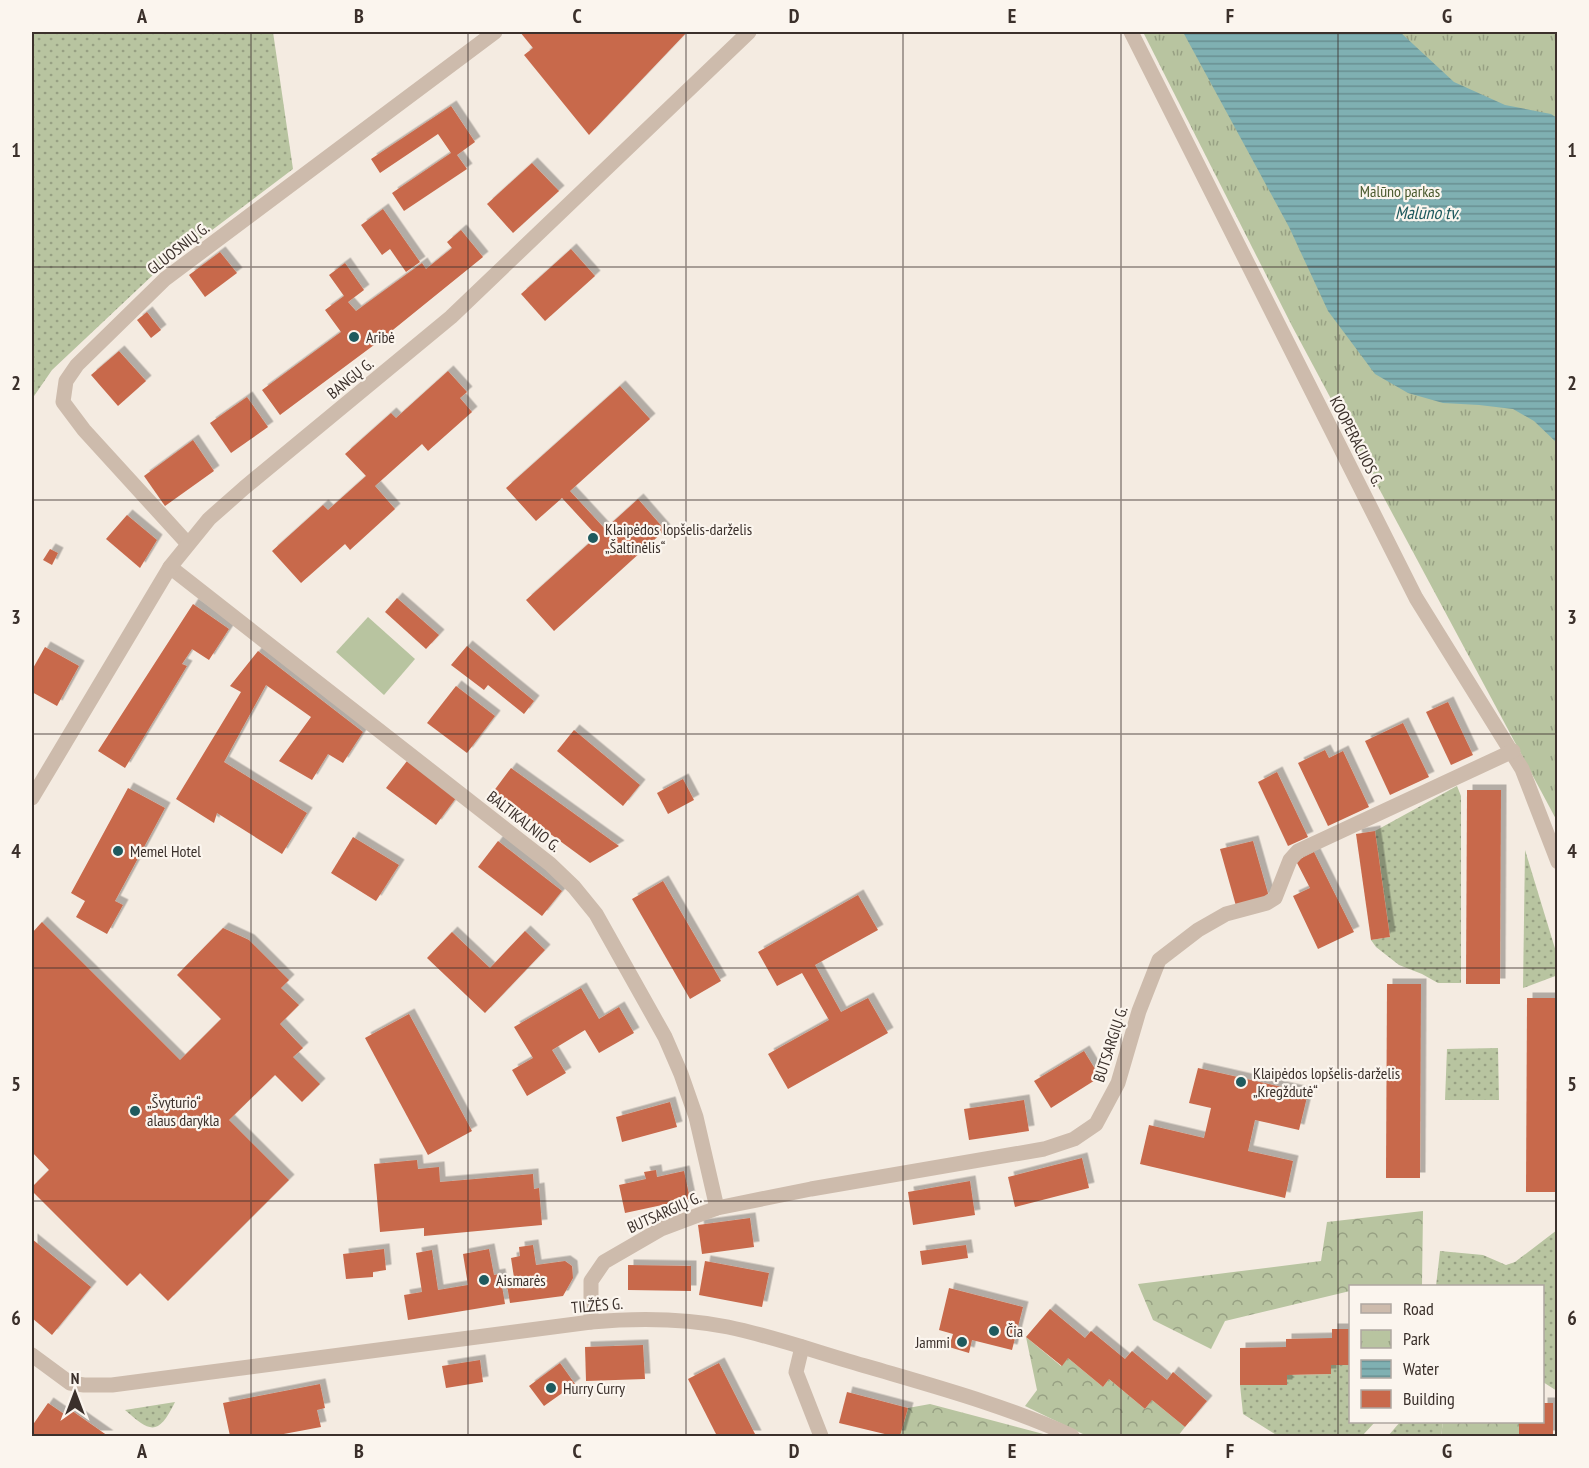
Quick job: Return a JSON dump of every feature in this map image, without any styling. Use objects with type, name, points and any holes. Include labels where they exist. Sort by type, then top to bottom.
[{"type":"street","name":"GLUOSNIŲ G.","points":[[188,544],[92,438],[63,402],[66,381],[77,365],[165,279],[495,32]]},
{"type":"street","name":"BANGŲ G.","points":[[32,798],[170,567],[209,519],[451,317],[749,32]]},
{"type":"street","name":"KOOPERACIJOS G.","points":[[1131,32],[1416,598],[1513,751],[1557,862]]},
{"type":"street","name":"BALTIKALNIO G.","points":[[170,567],[550,864],[574,887],[596,914],[665,1036],[696,1117],[717,1208]]},
{"type":"street","name":"BUTSARGIŲ G.","points":[[591,1322],[591,1281],[604,1262],[661,1229],[717,1208],[811,1189],[1044,1149],[1074,1139],[1096,1124],[1118,1083],[1139,1011],[1159,960],[1198,930],[1226,914],[1268,903],[1275,898],[1290,860],[1298,851],[1513,751]]},
{"type":"street","name":"TILŽĖS G.","points":[[32,1354],[70,1383],[112,1385],[591,1322],[620,1319],[694,1322],[728,1327],[802,1347],[1000,1407],[1041,1422],[1072,1437]]},
{"type":"street","points":[[802,1347],[796,1372],[821,1437]]},
{"type":"green space","points":[[32,32],[273,32],[293,169],[155,273],[52,370],[32,399]]},
{"type":"green space","name":"Malūno parkas","points":[[1143,32],[1557,32],[1557,821],[1292,326]]},
{"type":"green space","points":[[368,617],[415,659],[384,695],[336,652]]},
{"type":"green space","points":[[1457,786],[1461,796],[1461,983],[1438,983],[1399,965],[1376,947],[1371,940],[1390,937],[1375,831]]},
{"type":"green space","points":[[1525,850],[1557,955],[1558,975],[1523,988]]},
{"type":"green space","points":[[1498,1048],[1499,1100],[1445,1100],[1447,1049]]},
{"type":"green space","points":[[1423,1211],[1422,1285],[1349,1285],[1349,1291],[1225,1321],[1211,1349],[1153,1320],[1138,1284],[1321,1261],[1327,1222]]},
{"type":"green space","points":[[1557,1230],[1557,1391],[1544,1383],[1544,1285],[1436,1285],[1440,1251],[1483,1255],[1506,1265],[1515,1262]]},
{"type":"green space","points":[[1026,1337],[1061,1366],[1068,1358],[1103,1387],[1109,1379],[1145,1409],[1152,1400],[1185,1427],[1178,1436],[1087,1436],[1025,1406],[1037,1390]]},
{"type":"green space","points":[[1331,1365],[1349,1365],[1349,1423],[1374,1423],[1362,1436],[1278,1436],[1243,1414],[1240,1385],[1286,1385],[1287,1375],[1331,1374]]},
{"type":"green space","points":[[175,1402],[164,1421],[153,1427],[141,1423],[125,1410]]},
{"type":"green space","points":[[930,1404],[1051,1436],[900,1436],[908,1408]]},
{"type":"green space","points":[[1399,1423],[1443,1423],[1441,1436],[1388,1436]]},
{"type":"green space","points":[[1443,1423],[1519,1423],[1519,1436],[1441,1436]]},
{"type":"water","name":"Malūno tv.","points":[[1183,32],[1400,32],[1454,82],[1505,105],[1551,114],[1557,118],[1557,443],[1534,421],[1513,409],[1443,403],[1408,393],[1375,374],[1328,311],[1289,227]]},
{"type":"building","points":[[520,32],[687,32],[589,135],[524,55],[533,48]]},
{"type":"building","points":[[451,106],[475,142],[457,155],[467,169],[404,211],[392,193],[451,153],[438,134],[380,173],[371,159]]},
{"type":"building","points":[[532,163],[559,191],[513,233],[487,204]]},
{"type":"building","points":[[383,209],[420,262],[406,272],[390,249],[382,255],[361,225]]},
{"type":"building","points":[[461,230],[483,257],[378,342],[280,415],[262,390],[341,332],[325,310],[344,296],[329,275],[345,263],[364,290],[348,302],[356,311],[422,263],[426,269],[452,248],[447,242]]},
{"type":"building","points":[[571,249],[595,276],[545,321],[521,294]]},
{"type":"building","points":[[220,252],[237,273],[205,297],[189,275]]},
{"type":"building","points":[[147,312],[161,330],[151,338],[137,320]]},
{"type":"building","points":[[119,351],[146,381],[118,406],[91,375]]},
{"type":"building","points":[[448,371],[467,392],[460,398],[472,412],[428,451],[422,444],[375,486],[395,509],[350,550],[345,544],[301,583],[272,551],[323,505],[328,510],[366,476],[345,454],[391,413],[396,418]]},
{"type":"building","points":[[620,386],[650,419],[570,491],[605,529],[638,499],[665,530],[554,631],[526,600],[597,536],[562,498],[536,521],[506,488]]},
{"type":"building","points":[[247,397],[268,427],[231,453],[210,423]]},
{"type":"building","points":[[193,440],[214,471],[165,506],[144,476]]},
{"type":"building","points":[[127,515],[157,540],[140,568],[106,539]]},
{"type":"building","points":[[50,549],[58,553],[52,565],[43,560]]},
{"type":"building","points":[[397,598],[439,635],[426,649],[385,612]]},
{"type":"building","points":[[193,604],[229,629],[209,660],[192,649],[182,664],[187,666],[125,768],[98,751]]},
{"type":"building","points":[[467,646],[534,701],[524,714],[488,685],[484,690],[451,665]]},
{"type":"building","points":[[45,647],[79,666],[57,706],[32,692],[32,670]]},
{"type":"building","points":[[258,651],[363,732],[343,763],[328,754],[312,780],[279,761],[311,717],[266,685],[224,762],[307,813],[282,854],[217,813],[214,823],[176,799],[241,692],[230,686]]},
{"type":"building","points":[[456,686],[495,716],[467,753],[427,723]]},
{"type":"building","points":[[1448,702],[1473,755],[1451,765],[1426,712]]},
{"type":"building","points":[[1403,723],[1429,777],[1390,795],[1365,741]]},
{"type":"building","points":[[574,730],[640,785],[623,806],[557,751]]},
{"type":"building","points":[[1325,750],[1329,758],[1343,751],[1369,807],[1328,826],[1298,763]]},
{"type":"building","points":[[407,761],[456,798],[436,825],[386,788]]},
{"type":"building","points":[[511,768],[619,846],[590,863],[493,792]]},
{"type":"building","points":[[1277,772],[1308,837],[1288,846],[1258,782]]},
{"type":"building","points":[[683,779],[694,800],[668,814],[657,793]]},
{"type":"building","name":"Memel Hotel","points":[[128,788],[165,808],[115,901],[123,905],[107,934],[76,917],[85,901],[71,893]]},
{"type":"building","points":[[1467,790],[1501,790],[1500,984],[1466,984]]},
{"type":"building","points":[[1375,831],[1390,937],[1371,940],[1356,834]]},
{"type":"building","points":[[353,837],[399,865],[376,901],[331,873]]},
{"type":"building","points":[[498,841],[562,891],[542,916],[478,867]]},
{"type":"building","points":[[1253,841],[1269,897],[1236,906],[1220,849]]},
{"type":"building","points":[[1314,852],[1354,932],[1318,949],[1293,896],[1310,888],[1296,861]]},
{"type":"building","points":[[663,881],[721,981],[690,999],[632,899]]},
{"type":"building","points":[[858,895],[878,930],[815,965],[841,1012],[868,998],[888,1033],[788,1089],[768,1054],[829,1020],[802,973],[777,986],[758,952]]},
{"type":"building","name":"„Švyturio“ alaus darykla","points":[[42,922],[180,1060],[221,1019],[177,975],[223,928],[249,940],[289,980],[281,988],[299,1005],[280,1024],[303,1048],[293,1057],[320,1084],[302,1102],[275,1075],[229,1120],[289,1180],[168,1301],[140,1273],[127,1286],[32,1191],[32,1187],[49,1170],[32,1152],[32,933]]},
{"type":"building","points":[[525,931],[545,950],[485,1013],[427,958],[452,932],[490,968]]},
{"type":"building","points":[[1387,984],[1421,984],[1420,1178],[1386,1178]]},
{"type":"building","points":[[581,988],[599,1019],[619,1007],[634,1033],[599,1053],[585,1030],[552,1050],[566,1073],[527,1096],[512,1070],[533,1058],[514,1027]]},
{"type":"building","points":[[1527,998],[1558,998],[1558,1192],[1526,1192]]},
{"type":"building","points":[[409,1014],[472,1131],[428,1155],[365,1038]]},
{"type":"building","points":[[1084,1051],[1100,1077],[1051,1108],[1034,1081]]},
{"type":"building","points":[[1198,1068],[1308,1093],[1299,1130],[1255,1120],[1248,1151],[1293,1161],[1285,1198],[1140,1164],[1149,1125],[1204,1138],[1211,1108],[1189,1103]]},
{"type":"building","points":[[1024,1100],[1029,1131],[969,1140],[964,1109]]},
{"type":"building","points":[[670,1102],[677,1127],[622,1142],[616,1117]]},
{"type":"building","points":[[1082,1158],[1089,1188],[1015,1207],[1008,1177]]},
{"type":"building","points":[[417,1160],[418,1169],[439,1167],[440,1182],[533,1174],[534,1189],[539,1188],[542,1225],[424,1236],[424,1228],[380,1232],[374,1164]]},
{"type":"building","points":[[656,1170],[657,1177],[684,1171],[690,1199],[625,1213],[619,1185],[646,1179],[644,1172]]},
{"type":"building","points":[[970,1181],[975,1215],[913,1225],[908,1192]]},
{"type":"building","points":[[750,1218],[754,1247],[702,1254],[698,1225]]},
{"type":"building","points":[[32,1239],[91,1287],[52,1335],[32,1318]]},
{"type":"building","points":[[533,1245],[536,1265],[565,1261],[572,1266],[573,1278],[563,1296],[510,1303],[507,1285],[515,1284],[511,1258],[520,1256],[519,1247]]},
{"type":"building","points":[[966,1245],[968,1258],[922,1265],[920,1251]]},
{"type":"building","points":[[384,1249],[386,1270],[373,1272],[373,1277],[346,1279],[343,1254]]},
{"type":"building","name":"Aismarės","points":[[489,1249],[494,1275],[500,1274],[505,1304],[408,1320],[404,1295],[422,1292],[416,1253],[432,1250],[438,1290],[468,1285],[463,1254]]},
{"type":"building","points":[[705,1261],[769,1273],[762,1307],[699,1295]]},
{"type":"building","points":[[628,1265],[691,1266],[691,1291],[628,1290]]},
{"type":"building","points":[[949,1288],[1023,1307],[1012,1350],[972,1340],[969,1353],[949,1347],[953,1334],[939,1330]]},
{"type":"building","points":[[1050,1309],[1085,1338],[1091,1331],[1125,1359],[1132,1351],[1167,1380],[1173,1372],[1207,1401],[1185,1427],[1152,1400],[1145,1409],[1109,1379],[1103,1387],[1068,1358],[1062,1366],[1026,1337]]},
{"type":"building","points":[[1332,1329],[1349,1329],[1349,1365],[1331,1365],[1331,1374],[1287,1375],[1287,1385],[1240,1385],[1240,1348],[1286,1347],[1286,1339],[1332,1338]]},
{"type":"building","points":[[643,1345],[645,1379],[586,1381],[585,1347]]},
{"type":"building","points":[[480,1360],[483,1382],[446,1388],[442,1366]]},
{"type":"building","points":[[560,1363],[575,1384],[544,1406],[529,1386]]},
{"type":"building","points":[[719,1363],[756,1436],[717,1436],[688,1379]]},
{"type":"building","points":[[320,1384],[325,1408],[317,1410],[321,1427],[273,1436],[230,1436],[223,1403]]},
{"type":"building","points":[[847,1392],[908,1408],[900,1436],[839,1423]]},
{"type":"building","points":[[48,1403],[64,1414],[68,1408],[108,1436],[32,1436],[32,1426]]},
{"type":"building","points":[[1544,1403],[1553,1403],[1553,1436],[1519,1436],[1519,1423],[1544,1423]]},
{"type":"place","name":"Aribė","points":[[354,337]]},
{"type":"place","name":"Klaipėdos lopšelis-darželis „Šaltinėlis“","points":[[593,538]]},
{"type":"place","name":"Memel Hotel","points":[[118,851]]},
{"type":"place","name":"Klaipėdos lopšelis-darželis „Kregždutė“","points":[[1241,1082]]},
{"type":"place","name":"„Švyturio“ alaus darykla","points":[[135,1111]]},
{"type":"place","name":"Aismarės","points":[[484,1280]]},
{"type":"place","name":"Čia","points":[[994,1331]]},
{"type":"place","name":"Jammi","points":[[962,1342]]},
{"type":"place","name":"Hurry Curry","points":[[551,1388]]}]
